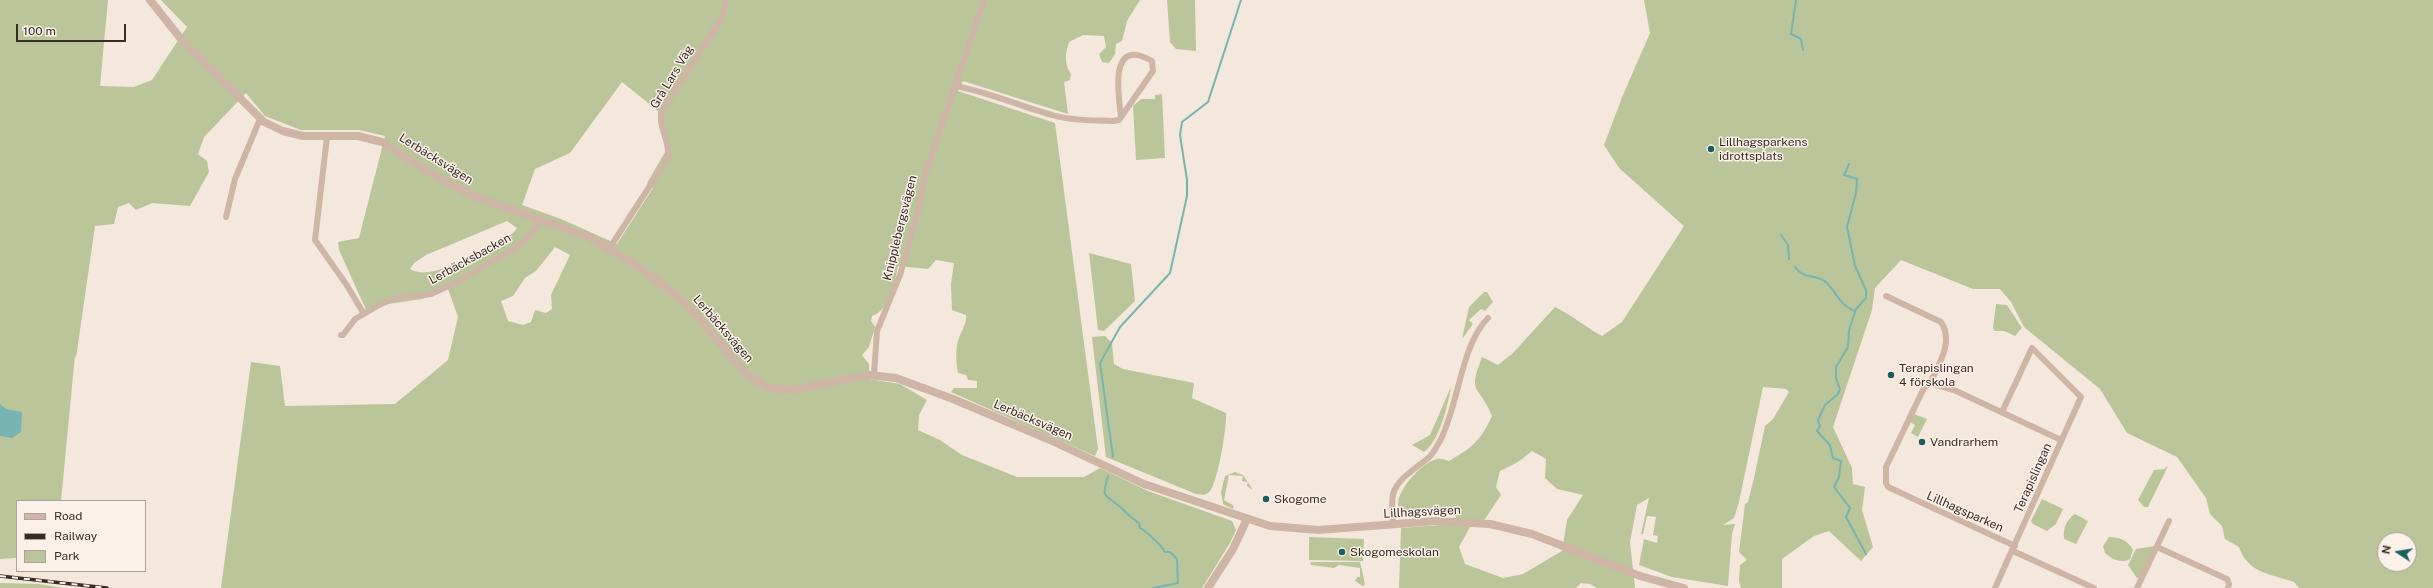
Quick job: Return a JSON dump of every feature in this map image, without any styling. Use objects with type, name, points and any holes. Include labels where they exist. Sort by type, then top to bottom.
[{"type":"street","name":"Lerbäcksvägen","points":[[150,0],[181,39],[260,119],[274,128],[294,134],[327,137],[358,136],[382,142],[458,189],[495,205],[574,231],[609,249],[633,263],[677,296],[698,317],[738,366],[752,379],[766,387],[792,390],[874,375],[896,378],[920,385],[1050,440],[1144,484],[1247,519]]},
{"type":"street","name":"Grå Lars Väg","points":[[609,249],[668,158],[669,149],[660,118],[662,110],[722,18],[726,0]]},
{"type":"street","name":"Knipplebergsvägen","points":[[874,375],[877,331],[900,275],[918,210],[925,174],[984,0]]},
{"type":"street","points":[[955,86],[1003,98],[1069,119],[1113,121],[1119,120],[1153,71],[1152,60],[1145,56],[1133,56],[1126,58],[1120,64],[1117,72],[1116,83],[1121,116]]},
{"type":"street","points":[[226,217],[235,179],[260,119]]},
{"type":"street","points":[[327,137],[315,240],[346,284],[364,314]]},
{"type":"street","name":"Lerbäcksbacken","points":[[341,335],[343,335],[355,319],[392,299],[431,294],[453,284],[526,240],[539,219]]},
{"type":"street","points":[[1886,296],[1941,322],[1944,326],[1946,345],[1930,383]]},
{"type":"street","points":[[1393,524],[1394,492],[1401,480],[1428,459],[1440,440],[1455,403],[1474,336],[1488,318]]},
{"type":"street","name":"Terapislingan","points":[[1995,588],[2081,397],[2032,348],[2002,412]]},
{"type":"street","name":"Terapislingan","points":[[1930,383],[1940,385],[2061,440]]},
{"type":"street","name":"Lillhagsparken","points":[[1930,383],[1924,388],[1886,467],[1886,483],[1888,487],[2094,588]]},
{"type":"street","points":[[1208,588],[1233,549],[1247,519]]},
{"type":"street","name":"Lillhagsvägen","points":[[1247,519],[1280,528],[1305,530],[1454,521],[1500,525],[1532,534],[1640,576],[1684,588]]},
{"type":"street","points":[[2137,588],[2169,521]]},
{"type":"street","points":[[2157,547],[2227,579],[2229,584],[2228,588]]},
{"type":"green space","points":[[0,0],[108,0],[100,86],[134,87],[152,80],[187,27],[161,0],[1140,0],[1127,21],[1122,41],[1116,44],[1115,54],[1109,63],[1102,62],[1099,54],[1106,47],[1104,36],[1083,35],[1069,42],[1066,59],[1067,66],[1071,74],[1070,80],[1064,82],[1068,114],[963,81],[958,91],[1055,123],[1098,449],[1095,456],[951,392],[954,388],[977,388],[977,381],[968,380],[966,375],[958,373],[956,351],[959,338],[965,324],[966,315],[952,310],[951,284],[954,263],[936,260],[928,269],[898,266],[893,287],[887,302],[878,313],[872,316],[871,321],[875,327],[869,347],[862,355],[869,364],[869,379],[900,384],[927,400],[919,415],[918,430],[940,440],[962,455],[1017,477],[1084,477],[1100,468],[1148,491],[1232,521],[1236,530],[1230,543],[1202,588],[221,588],[251,362],[280,366],[285,406],[395,404],[448,360],[458,317],[448,289],[422,299],[382,305],[368,314],[339,250],[338,242],[359,238],[385,136],[359,130],[301,130],[265,116],[246,93],[204,137],[198,154],[207,161],[209,172],[190,206],[152,203],[136,210],[129,203],[118,207],[114,224],[95,226],[76,358],[75,355],[61,500],[16,500],[16,558],[0,559]],"holes":[[[622,82],[658,111],[659,126],[668,147],[647,183],[653,188],[617,244],[561,219],[522,205],[535,169],[570,153]],[[507,221],[517,228],[512,234],[490,248],[462,262],[426,272],[416,272],[410,269],[414,263],[426,255]],[[555,247],[570,255],[551,295],[552,309],[546,313],[535,310],[531,322],[523,325],[508,321],[501,301],[513,296],[525,278],[536,271]]]},
{"type":"green space","points":[[1167,0],[1195,0],[1196,51],[1176,49],[1170,42]]},
{"type":"green space","points":[[1644,0],[2433,0],[2433,588],[2299,588],[2294,582],[2268,574],[2254,567],[2243,556],[2239,547],[2225,539],[2222,526],[2210,514],[2206,498],[2177,457],[2127,433],[2100,389],[2024,327],[2011,302],[2000,289],[1973,289],[1901,260],[1875,288],[1872,310],[1833,427],[1852,468],[1853,484],[1865,487],[1862,510],[1873,547],[1861,561],[1829,531],[1814,536],[1782,559],[1782,588],[1741,588],[1739,581],[1740,565],[1747,560],[1739,552],[1745,504],[1748,502],[1765,426],[1773,419],[1789,392],[1786,389],[1763,387],[1739,502],[1734,518],[1723,525],[1735,524],[1732,534],[1728,586],[1672,577],[1639,565],[1644,539],[1657,543],[1658,536],[1653,535],[1656,517],[1647,516],[1643,534],[1641,534],[1649,498],[1637,505],[1630,542],[1635,588],[1597,588],[1590,584],[1581,583],[1576,588],[1399,588],[1401,528],[1456,524],[1456,513],[1407,514],[1399,509],[1398,502],[1404,487],[1424,466],[1431,461],[1439,459],[1449,461],[1475,443],[1484,431],[1492,416],[1476,389],[1475,384],[1475,378],[1482,357],[1498,365],[1512,354],[1555,307],[1602,336],[1622,322],[1684,226],[1619,168],[1604,145],[1623,95],[1650,33]],"holes":[[[1532,451],[1546,459],[1545,478],[1557,489],[1583,495],[1567,520],[1562,551],[1523,574],[1503,578],[1465,564],[1459,547],[1471,525],[1485,519],[1501,495],[1496,487],[1500,471],[1518,462]]]},
{"type":"green space","points":[[1162,94],[1165,158],[1136,160],[1133,106],[1141,99],[1155,99],[1155,95]]},
{"type":"green space","points":[[1089,253],[1131,264],[1135,301],[1104,331],[1098,330]]},
{"type":"green space","points":[[1484,292],[1487,292],[1493,302],[1485,311],[1481,309],[1469,320],[1473,324],[1462,339],[1469,307]]},
{"type":"green space","points":[[1996,304],[2007,305],[2022,328],[2015,336],[2004,331],[1995,331],[1993,328]]},
{"type":"green space","points":[[1105,336],[1112,343],[1114,364],[1123,369],[1194,383],[1192,398],[1226,413],[1219,466],[1213,485],[1207,494],[1196,494],[1106,457],[1092,337]]},
{"type":"green space","points":[[1451,387],[1448,403],[1438,432],[1434,440],[1424,452],[1412,445],[1430,435]]},
{"type":"green space","points":[[1914,414],[1927,419],[1918,437],[1911,433],[1915,425],[1910,422]]},
{"type":"green space","points":[[2168,466],[2148,507],[2144,507],[2138,500],[2154,470],[2164,469]]},
{"type":"green space","points":[[1235,472],[1243,475],[1248,482],[1242,481],[1243,476],[1229,475],[1224,500],[1234,506],[1233,509],[1223,504],[1221,492],[1225,476]]},
{"type":"green space","points":[[1248,482],[1253,490],[1247,486]]},
{"type":"green space","points":[[2042,499],[2063,509],[2056,524],[2047,531],[2033,524],[2031,521]]},
{"type":"green space","points":[[2075,514],[2088,521],[2076,544],[2064,539],[2067,522]]},
{"type":"green space","points":[[1309,537],[1364,539],[1363,561],[1309,560]]},
{"type":"green space","points":[[2109,537],[2120,538],[2129,544],[2133,550],[2130,559],[2120,561],[2105,553],[2103,546]]},
{"type":"green space","points":[[2155,546],[2139,578],[2137,578],[2128,565],[2136,549]]},
{"type":"green space","points":[[1310,562],[1360,562],[1365,584],[1363,586],[1355,581],[1357,577],[1360,577],[1360,568],[1339,565],[1334,568],[1311,565]]},
{"type":"green space","points":[[0,583],[39,584],[63,588],[0,588]]},
{"type":"water","points":[[0,404],[6,409],[22,412],[21,432],[12,438],[0,436]]},
{"type":"waterway","points":[[1113,457],[1100,363],[1120,327],[1170,273],[1187,196],[1187,180],[1180,135],[1182,122],[1208,102],[1241,0]]},
{"type":"waterway","points":[[1796,0],[1791,34],[1801,39],[1803,50]]},
{"type":"waterway","points":[[1849,164],[1844,175],[1857,179],[1856,193],[1847,227],[1855,266],[1866,290],[1866,298],[1856,309],[1849,330],[1848,347],[1836,367],[1836,378],[1840,389],[1838,394],[1825,405],[1818,420],[1820,426],[1817,431],[1830,445],[1833,458],[1841,461],[1839,477],[1834,487],[1850,508],[1846,517],[1866,554]]},
{"type":"waterway","points":[[1781,235],[1788,245],[1789,259]]},
{"type":"waterway","points":[[1795,267],[1807,276],[1823,280],[1842,303],[1855,311]]},
{"type":"waterway","points":[[1108,476],[1105,488],[1105,494],[1107,497],[1139,523],[1140,528],[1153,538],[1165,552],[1170,552],[1177,559],[1178,583],[1153,588]]},
{"type":"railway","points":[[0,576],[107,588]]},
{"type":"place","name":"Lillhagsparkens idrottsplats","points":[[1711,149]]},
{"type":"place","name":"Terapislingan 4 förskola","points":[[1891,375]]},
{"type":"place","name":"Vandrarhem","points":[[1922,442]]},
{"type":"place","name":"Skogome","points":[[1266,499]]},
{"type":"place","name":"Skogomeskolan","points":[[1342,552]]}]
